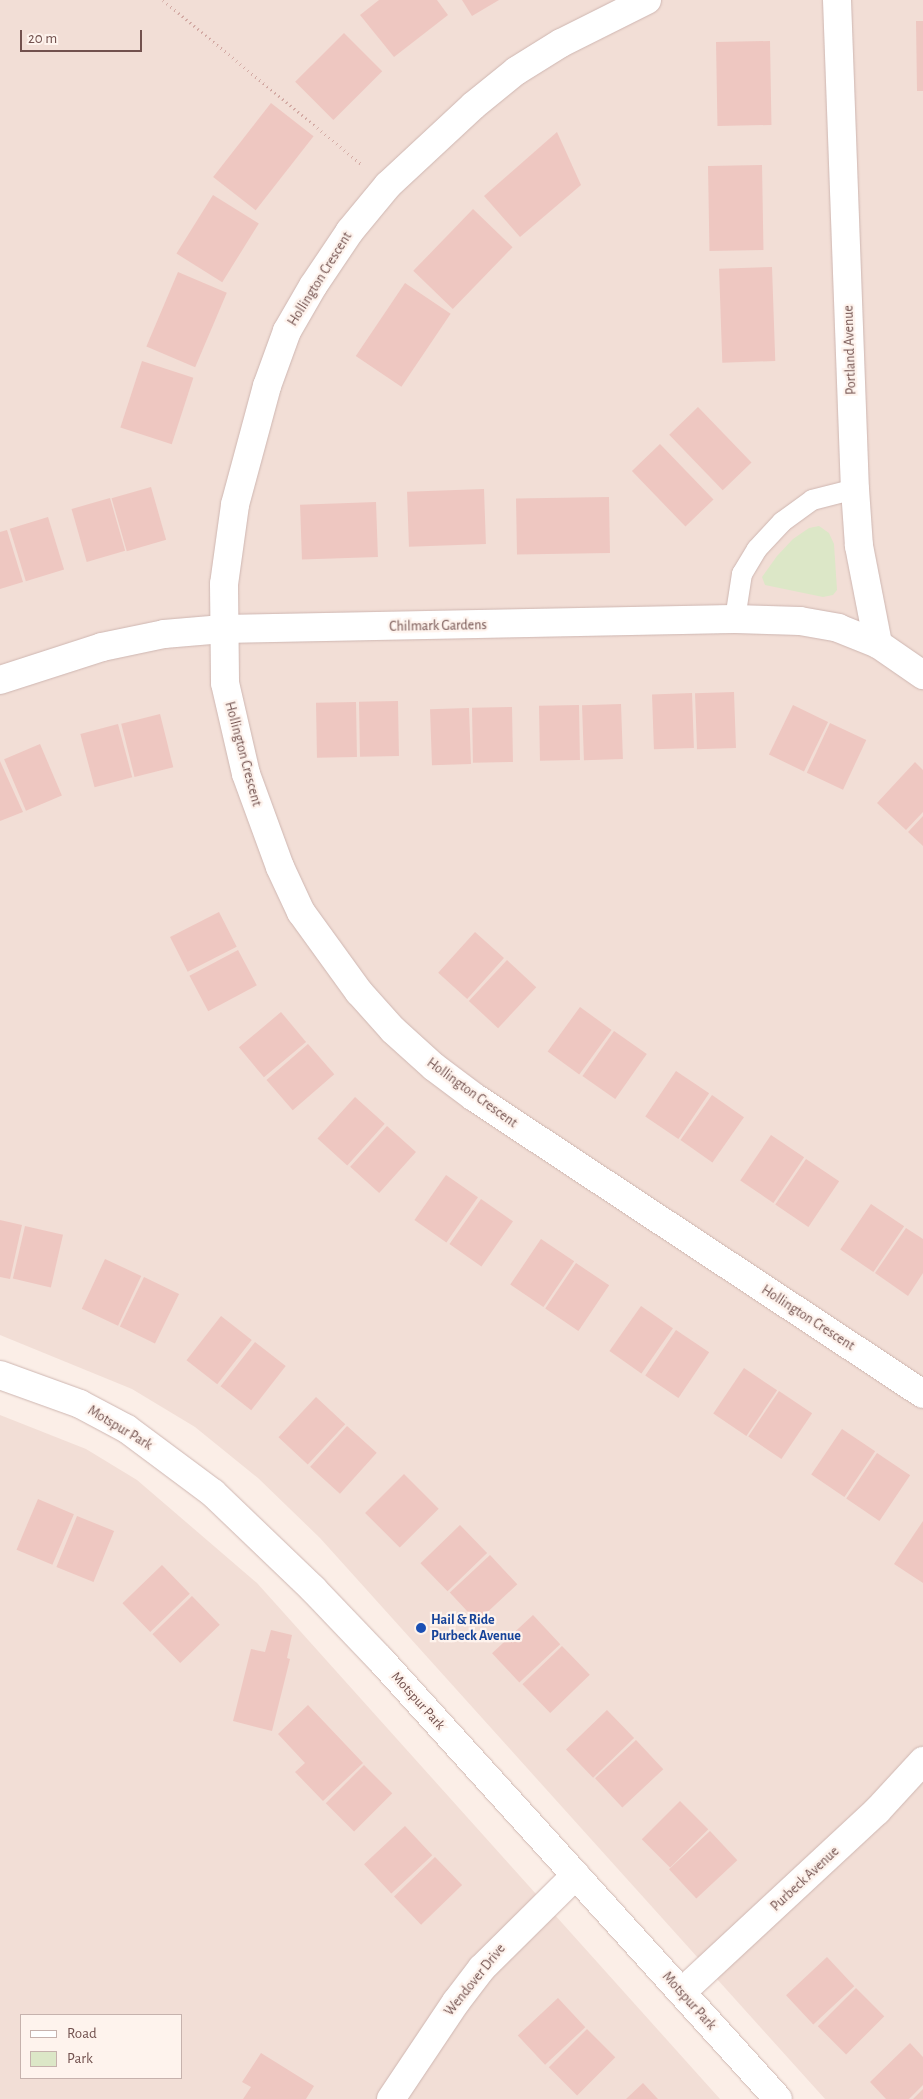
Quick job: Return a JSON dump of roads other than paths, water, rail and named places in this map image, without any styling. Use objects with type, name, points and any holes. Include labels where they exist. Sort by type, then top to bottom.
[{"type":"street","name":"Hollington Crescent","points":[[647,0],[560,43],[516,71],[431,141],[388,185],[350,231],[313,286],[287,331],[267,386],[235,505],[224,584],[225,683],[246,774],[280,867],[301,912],[364,999],[434,1067],[474,1097],[923,1394]]},
{"type":"street","name":"Portland Avenue","points":[[837,0],[855,489],[860,546],[878,644]]},
{"type":"street","name":"Chilmark Gardens","points":[[0,680],[102,647],[164,634],[223,629],[735,619],[800,621],[838,628],[878,644]]},
{"type":"street","points":[[878,644],[923,675]]},
{"type":"street","name":"Motspur Park","points":[[0,1375],[80,1404],[119,1425],[212,1493],[373,1652],[778,2099]]},
{"type":"street","name":"Purbeck Avenue","points":[[682,1992],[870,1818],[923,1761]]},
{"type":"street","name":"Wendover Drive","points":[[391,2099],[456,2002],[482,1968],[576,1875]]},
{"type":"lane","points":[[735,619],[742,574],[757,549],[782,522],[812,500],[855,489]]},
{"type":"place","name":"Hail & Ride Purbeck Avenue","points":[[421,1628]]}]
